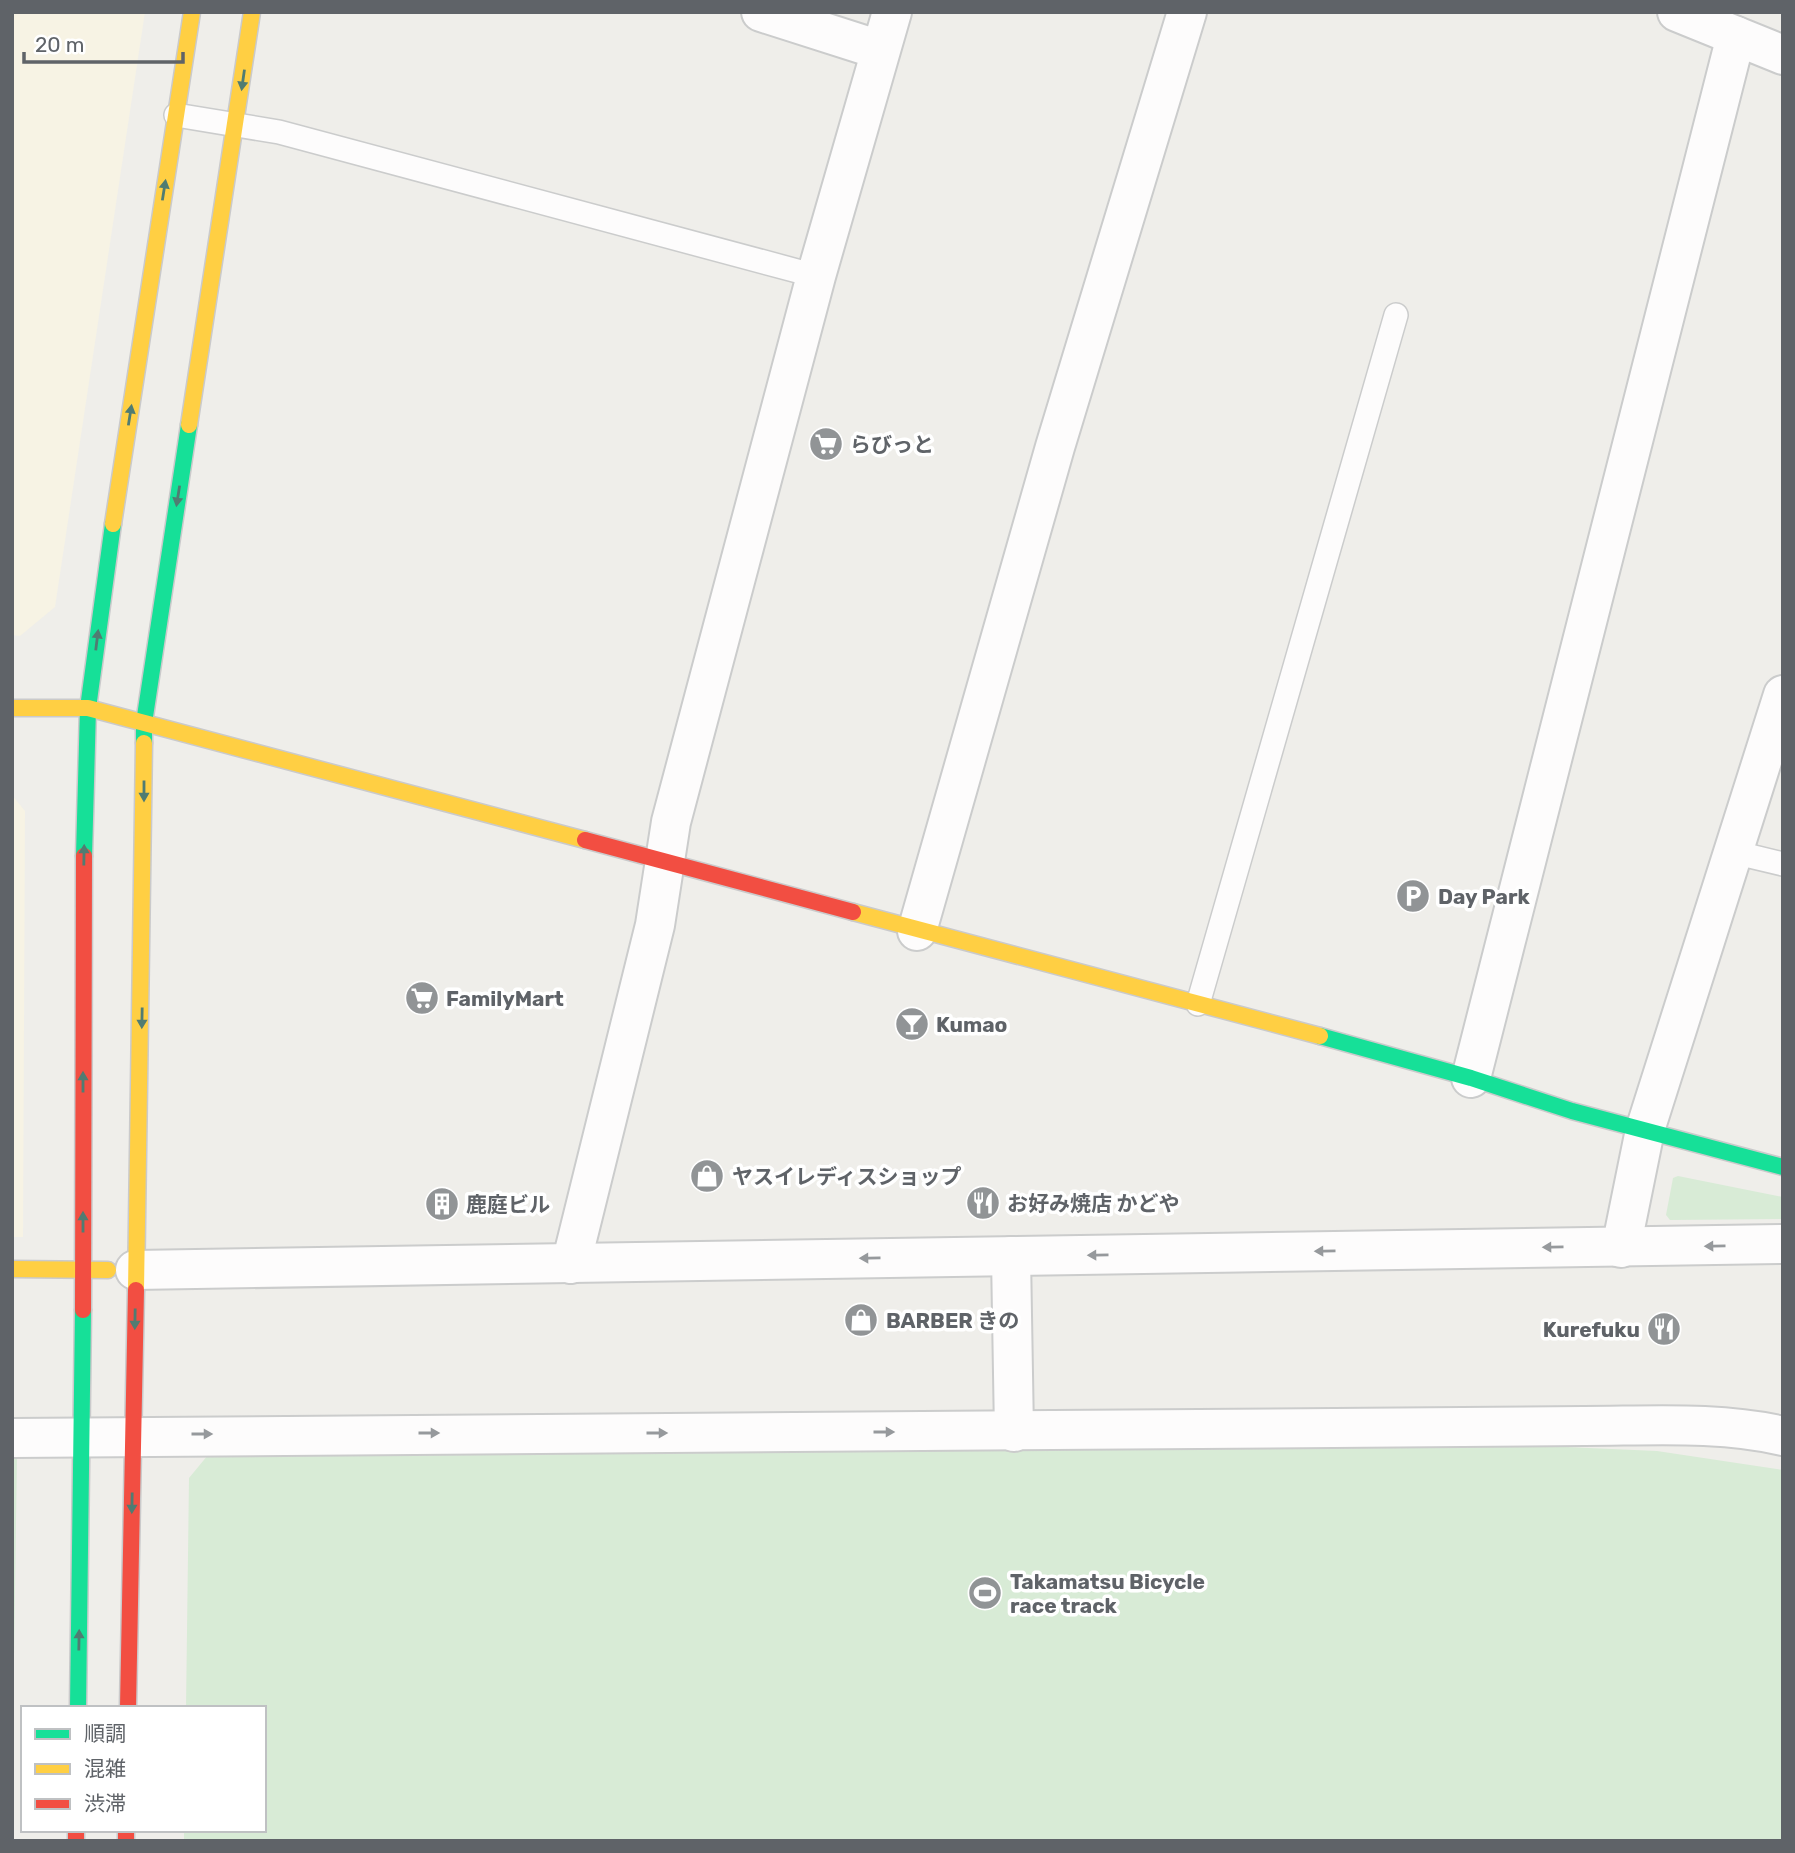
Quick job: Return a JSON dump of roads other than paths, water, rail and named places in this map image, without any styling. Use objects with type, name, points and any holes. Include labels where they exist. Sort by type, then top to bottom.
[{"type":"street","points":[[78,1706],[83,1437],[83,914],[89,708],[103,590],[192,12]]},
{"type":"street","points":[[128,1706],[144,913],[144,723],[252,12]]},
{"type":"street","points":[[761,12],[880,50]]},
{"type":"street","points":[[570,1264],[655,925],[667,863],[671,822],[816,276],[891,12]]},
{"type":"street","points":[[917,931],[1055,447],[1186,12]]},
{"type":"street","points":[[1677,12],[1783,55]]},
{"type":"street","points":[[1471,1078],[1736,36]]},
{"type":"street","points":[[1621,1248],[1645,1130],[1783,695]]},
{"type":"street","points":[[12,708],[89,708],[917,931],[1198,1003],[1471,1078],[1572,1111],[1783,1167]]},
{"type":"street","points":[[12,1269],[135,1270],[570,1264],[1783,1244]]},
{"type":"street","points":[[1011,1256],[1014,1432]]},
{"type":"street","points":[[12,1438],[134,1434],[1014,1432],[1650,1426],[1764,1432],[1783,1436]]},
{"type":"lane","points":[[176,115],[292,136],[816,276]]},
{"type":"lane","points":[[1198,1003],[1396,315]]},
{"type":"lane","points":[[1733,852],[1783,864]]},
{"type":"place","name":"らびっと","points":[[826,444]]},
{"type":"place","name":"Day Park","points":[[1413,896]]},
{"type":"place","name":"FamilyMart","points":[[422,998]]},
{"type":"place","name":"Kumao","points":[[912,1024]]},
{"type":"place","name":"ヤスイレディスショップ","points":[[707,1176]]},
{"type":"place","name":"お好み焼店 かどや","points":[[983,1203]]},
{"type":"place","name":"鹿庭ビル","points":[[442,1204]]},
{"type":"place","name":"BARBER きの","points":[[861,1320]]},
{"type":"place","name":"Kurefuku","points":[[1664,1329]]},
{"type":"place","name":"Takamatsu Bicycle race track","points":[[985,1593]]}]
